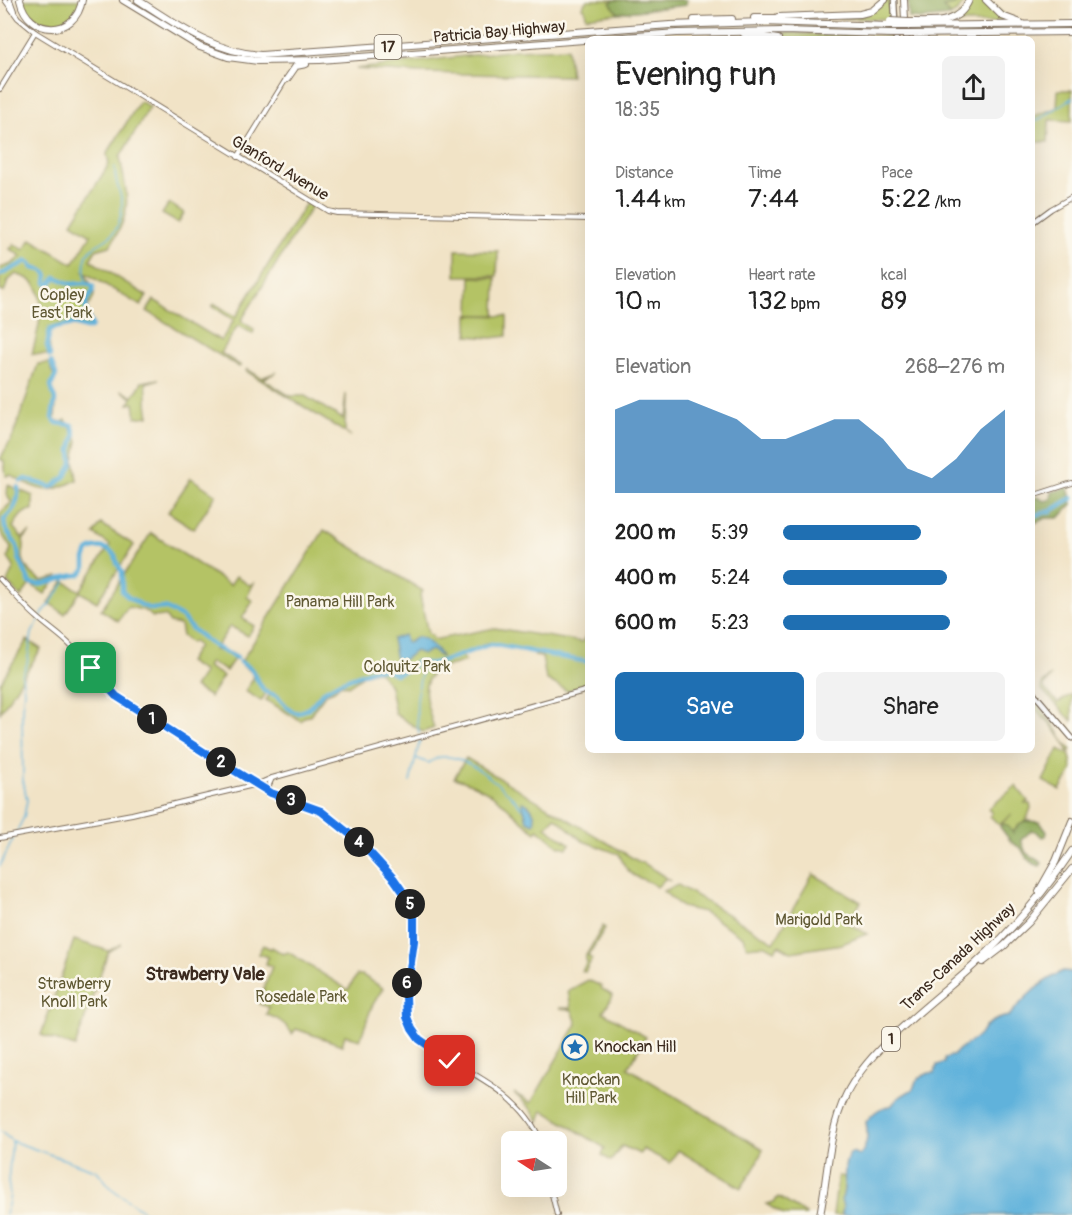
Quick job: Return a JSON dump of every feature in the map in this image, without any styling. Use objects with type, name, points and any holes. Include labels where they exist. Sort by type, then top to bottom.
[{"type":"highway","points":[[20,0],[23,12],[30,20],[40,26],[51,28],[62,26],[73,19],[79,12],[82,0]]},
{"type":"highway","name":"Patricia Bay Highway","points":[[123,0],[182,38],[212,52],[238,59],[320,60],[585,39]]},
{"type":"highway","name":"Patricia Bay Highway","points":[[141,0],[189,32],[215,46],[234,52],[274,55],[670,25],[752,22],[890,23],[987,27],[1072,24]]},
{"type":"highway","points":[[592,30],[706,19],[860,14],[872,11],[885,0]]},
{"type":"highway","points":[[903,0],[906,36]]},
{"type":"highway","points":[[908,24],[949,20],[961,13],[969,0]]},
{"type":"highway","points":[[986,0],[996,12],[1016,22],[1072,24]]},
{"type":"highway","points":[[766,18],[890,23]]},
{"type":"highway","name":"Patricia Bay Highway","points":[[628,36],[746,31],[894,36]]},
{"type":"highway","points":[[1035,37],[1072,33]]},
{"type":"highway","name":"Patricia Bay Highway","points":[[948,36],[1072,33]]},
{"type":"highway","points":[[654,34],[661,36],[738,34],[754,36]]},
{"type":"highway","points":[[212,52],[223,58],[240,62],[282,64],[287,68],[287,79]]},
{"type":"highway","points":[[287,79],[294,68],[300,64],[392,57],[411,53]]},
{"type":"highway","points":[[975,964],[1036,895],[1056,861],[1072,821]]},
{"type":"highway","name":"Trans-Canada Highway","points":[[822,1215],[835,1126],[842,1104],[855,1079],[877,1051],[975,964],[1027,911],[1072,851]]},
{"type":"highway","name":"Trans-Canada Highway","points":[[822,1215],[839,1125],[858,1081],[889,1045],[983,962],[1024,920],[1072,858]]},
{"type":"highway","points":[[983,962],[1005,946],[1029,922],[1071,869]]},
{"type":"main road","name":"Glanford Avenue","points":[[5,0],[15,15],[35,32],[332,213],[585,219]]},
{"type":"main road","points":[[10,0],[15,15]]},
{"type":"main road","points":[[894,0],[894,36]]},
{"type":"main road","points":[[0,88],[35,32]]},
{"type":"main road","points":[[238,157],[287,79]]},
{"type":"main road","points":[[1035,221],[1072,197]]},
{"type":"main road","points":[[1035,495],[1072,483]]},
{"type":"main road","points":[[0,579],[24,606],[72,647],[116,696],[271,793],[321,811],[361,843],[394,879],[408,899],[414,918],[414,941],[405,1005],[412,1029],[429,1047],[516,1103],[530,1118],[536,1131]]},
{"type":"main road","points":[[0,838],[132,814],[258,784],[272,778],[585,691]]},
{"type":"main road","points":[[1035,694],[1071,735]]},
{"type":"main road","points":[[239,787],[242,781],[241,774]]},
{"type":"main road","points":[[271,793],[268,787],[272,778]]},
{"type":"main road","points":[[553,1197],[557,1215]]},
{"type":"green space","points":[[22,0],[81,0],[69,19],[49,26],[32,18]]},
{"type":"green space","points":[[587,0],[686,0],[675,6],[586,17],[585,9],[582,7]]},
{"type":"green space","points":[[614,0],[686,0],[686,5],[618,13],[610,3]]},
{"type":"green space","points":[[887,0],[891,0],[891,19],[838,18],[861,16]]},
{"type":"green space","points":[[908,0],[958,0],[954,5],[943,7],[950,16],[923,19],[909,18]]},
{"type":"green space","points":[[958,0],[966,0],[958,11],[950,16],[943,7],[954,5]]},
{"type":"green space","points":[[972,0],[985,0],[1015,23],[944,23],[961,15]]},
{"type":"green space","points":[[786,33],[866,36],[772,36],[759,34]]},
{"type":"green space","points":[[567,48],[571,76],[418,73],[356,69],[516,50]]},
{"type":"green space","points":[[1058,90],[1072,90],[1072,121],[1049,120],[1048,142],[1035,142],[1035,116],[1057,108]]},
{"type":"green space","name":"Copley East Park","points":[[140,101],[150,107],[120,157],[127,203],[123,222],[110,246],[96,250],[90,260],[147,296],[141,306],[84,272],[94,290],[91,303],[86,309],[91,324],[87,328],[69,324],[56,326],[49,335],[51,355],[32,354],[40,315],[39,294],[36,286],[30,280],[16,274],[8,281],[4,292],[0,291],[0,268],[12,264],[21,256],[10,249],[14,244],[24,250],[31,239],[73,264],[91,235],[72,223],[109,164],[107,154]]},
{"type":"green space","points":[[169,203],[184,213],[178,223],[162,214]]},
{"type":"green space","points":[[306,203],[312,206],[241,321],[254,329],[253,334],[238,325],[221,353],[241,366],[239,367],[147,311],[154,300],[221,341],[234,320],[212,306],[215,304],[236,317]]},
{"type":"green space","points":[[456,250],[498,251],[497,276],[456,276]]},
{"type":"green space","points":[[471,277],[496,278],[495,315],[470,315]]},
{"type":"green space","points":[[468,315],[507,316],[507,336],[492,338],[468,336]]},
{"type":"green space","points":[[50,363],[55,377],[50,386],[56,403],[55,420],[62,422],[66,420],[78,441],[74,460],[77,480],[50,490],[29,485],[11,475],[6,476],[4,461],[0,459],[13,436],[38,364]]},
{"type":"green space","points":[[247,369],[261,378],[277,372],[263,379],[290,396],[305,396],[343,419],[346,394],[345,432],[351,436],[246,371]]},
{"type":"green space","points":[[159,379],[146,383],[149,416],[136,418],[134,403],[129,404],[132,398],[121,390],[133,397],[142,382]]},
{"type":"green space","points":[[191,478],[216,495],[194,529],[168,512]]},
{"type":"green space","points":[[8,485],[33,496],[33,510],[24,513],[13,527],[22,538],[30,532],[23,540],[23,556],[24,563],[30,572],[42,581],[57,577],[45,594],[30,584],[21,597],[7,582],[14,567],[8,558],[11,548],[0,531],[0,513],[12,502],[8,497]]},
{"type":"green space","points":[[1068,487],[1072,504],[1059,518],[1046,518],[1035,523],[1035,498],[1045,501],[1051,499],[1052,492]]},
{"type":"green space","points":[[101,524],[134,545],[97,602],[80,592],[65,614],[49,603],[64,581],[80,591],[110,545],[94,534]]},
{"type":"green space","points":[[324,530],[423,591],[420,595],[428,634],[433,640],[495,628],[582,642],[585,637],[585,686],[567,691],[546,679],[542,657],[535,656],[534,652],[487,643],[462,655],[465,661],[437,670],[427,682],[427,705],[434,728],[423,732],[395,714],[390,686],[378,670],[365,674],[348,686],[341,684],[326,693],[309,716],[304,717],[301,721],[266,700],[270,694],[266,693],[261,701],[245,691],[253,679],[252,672],[241,662]]},
{"type":"green space","points":[[151,533],[230,585],[236,576],[249,585],[254,583],[247,597],[253,601],[242,618],[254,626],[248,636],[230,626],[214,650],[236,656],[226,671],[210,662],[207,667],[223,676],[210,697],[194,687],[204,672],[188,662],[198,646],[182,636],[180,625],[170,623],[165,616],[153,617],[143,610],[128,607],[118,621],[101,610]]},
{"type":"green space","points":[[27,640],[41,649],[0,713],[0,683]]},
{"type":"green space","points":[[1051,676],[1043,687],[1058,703],[1072,694],[1072,721],[1041,689],[1042,684]]},
{"type":"green space","points":[[1035,702],[1052,722],[1064,742],[1049,722],[1035,708]]},
{"type":"green space","points":[[1059,749],[1069,753],[1072,770],[1060,790],[1043,781]]},
{"type":"green space","points":[[466,758],[642,862],[671,881],[666,878],[657,887],[635,876],[627,869],[619,854],[583,841],[555,817],[546,827],[570,844],[567,848],[559,846],[538,829],[536,832],[532,829],[494,797],[454,778]]},
{"type":"green space","points":[[1016,786],[1028,801],[1025,803],[1030,804],[1031,808],[1026,821],[1019,824],[1013,833],[1007,825],[1001,824],[1012,814],[999,825],[990,816],[992,813],[988,809]]},
{"type":"green space","points":[[1026,821],[1040,822],[1047,832],[1046,836],[1042,837],[1032,830],[1021,840],[1026,853],[1042,863],[1040,866],[1026,857],[1021,848],[1012,843],[1000,827],[1002,824],[1007,825],[1013,833],[1019,824]]},
{"type":"green space","name":"Marigold Park","points":[[813,874],[861,902],[848,923],[867,934],[842,944],[791,952],[779,945],[775,950],[766,945],[747,947],[743,937],[704,912],[682,907],[663,891],[678,885],[774,942]]},
{"type":"green space","points":[[603,926],[605,928],[588,956],[592,959],[585,972],[582,971],[587,962],[585,957]]},
{"type":"green space","name":"Strawberry Knoll Park","points":[[74,940],[109,951],[121,944],[108,952],[75,1047],[41,1035]]},
{"type":"green space","name":"Rosedale Park","points":[[263,945],[271,949],[272,947],[283,954],[288,952],[348,990],[357,975],[362,975],[383,988],[372,1006],[360,1040],[345,1035],[342,1045],[296,1029],[292,1034],[288,1027],[266,1015],[269,1007],[259,1004],[272,966],[266,964],[268,957],[258,954]]},
{"type":"green space","name":"Knockan Hill Park","points":[[588,980],[601,986],[613,996],[603,1012],[646,1037],[628,1068],[763,1149],[754,1169],[741,1188],[678,1150],[670,1163],[643,1149],[640,1154],[622,1146],[611,1161],[602,1155],[605,1148],[543,1110],[539,1121],[530,1108],[514,1093],[531,1103],[577,1024],[572,1010],[559,1008],[571,1008],[568,991]]},
{"type":"green space","points":[[838,1176],[845,1177],[842,1215],[833,1215]]},
{"type":"green space","points":[[778,1197],[806,1215],[784,1215],[766,1204],[774,1202]]},
{"type":"water","points":[[404,635],[408,643],[417,637],[428,641],[441,657],[431,650],[423,654],[415,651],[405,659],[396,660],[392,639]]},
{"type":"water","points":[[522,802],[532,810],[535,817],[534,824],[527,821]]},
{"type":"water","points":[[1063,971],[1072,972],[1072,1215],[842,1215],[841,1200],[846,1162],[852,1152],[860,1155],[865,1148],[866,1122],[871,1116],[880,1109],[891,1106],[898,1098],[913,1089],[916,1081],[921,1077],[935,1073],[937,1065],[944,1063],[945,1058],[954,1055],[980,1035],[988,1024],[1009,1016],[1033,990]]},
{"type":"waterway","points":[[1035,122],[1072,98]]},
{"type":"waterway","points":[[86,283],[86,257],[90,250],[114,232],[119,222],[122,206],[115,167]]},
{"type":"waterway","points":[[0,275],[27,261],[33,268],[47,274],[46,283],[49,285],[56,277],[71,284],[86,283],[93,286],[93,291],[86,304],[91,328],[73,324],[50,329],[47,346],[50,356]]},
{"type":"waterway","points":[[51,362],[56,375],[51,386],[55,400],[52,418],[57,423],[72,425],[75,434],[71,450],[72,463],[66,476],[54,486]]},
{"type":"waterway","points":[[21,481],[26,479],[51,487]]},
{"type":"waterway","points":[[18,487],[16,505],[4,519],[5,528],[17,546],[19,558],[30,583],[49,583],[80,575],[85,569],[88,551],[95,548],[106,549],[115,555],[122,572],[122,591],[128,597],[151,609],[165,608],[182,617],[192,629],[215,647],[237,658]]},
{"type":"waterway","points":[[1035,515],[1051,511],[1072,498]]},
{"type":"waterway","points":[[16,833],[24,817],[27,800],[23,781],[22,708],[24,691],[22,675],[27,664],[32,633],[43,613],[65,583],[67,575]]},
{"type":"waterway","points":[[240,662],[251,669],[264,691],[277,696],[287,707],[298,713],[309,708],[324,691],[340,682],[375,669],[386,669],[396,674],[407,670],[417,662],[429,664],[444,661],[491,644],[585,661]]},
{"type":"waterway","points":[[419,734],[417,698],[424,663]]},
{"type":"waterway","points":[[410,782],[420,740]]},
{"type":"waterway","points":[[416,758],[428,763],[441,757],[451,757],[462,761],[485,774],[522,808]]},
{"type":"waterway","points":[[0,866],[14,837]]},
{"type":"waterway","points":[[0,1131],[12,1141],[97,1171],[112,1189],[149,1215]]},
{"type":"waterway","points":[[6,1215],[10,1195],[8,1181],[12,1142]]},
{"type":"place","name":"Knockan Hill","points":[[575,1047]]},
{"type":"district","name":"Strawberry Vale","points":[[205,974]]},
{"type":"route","points":[[91,668],[116,696],[149,718],[271,793],[321,811],[361,843],[394,879],[408,899],[414,918],[414,941],[406,997],[407,1017],[419,1039],[450,1061]]},
{"type":"park label","name":"Panama Hill Park","points":[[340,602]]},
{"type":"park label","name":"Colquitz Park","points":[[407,667]]}]
